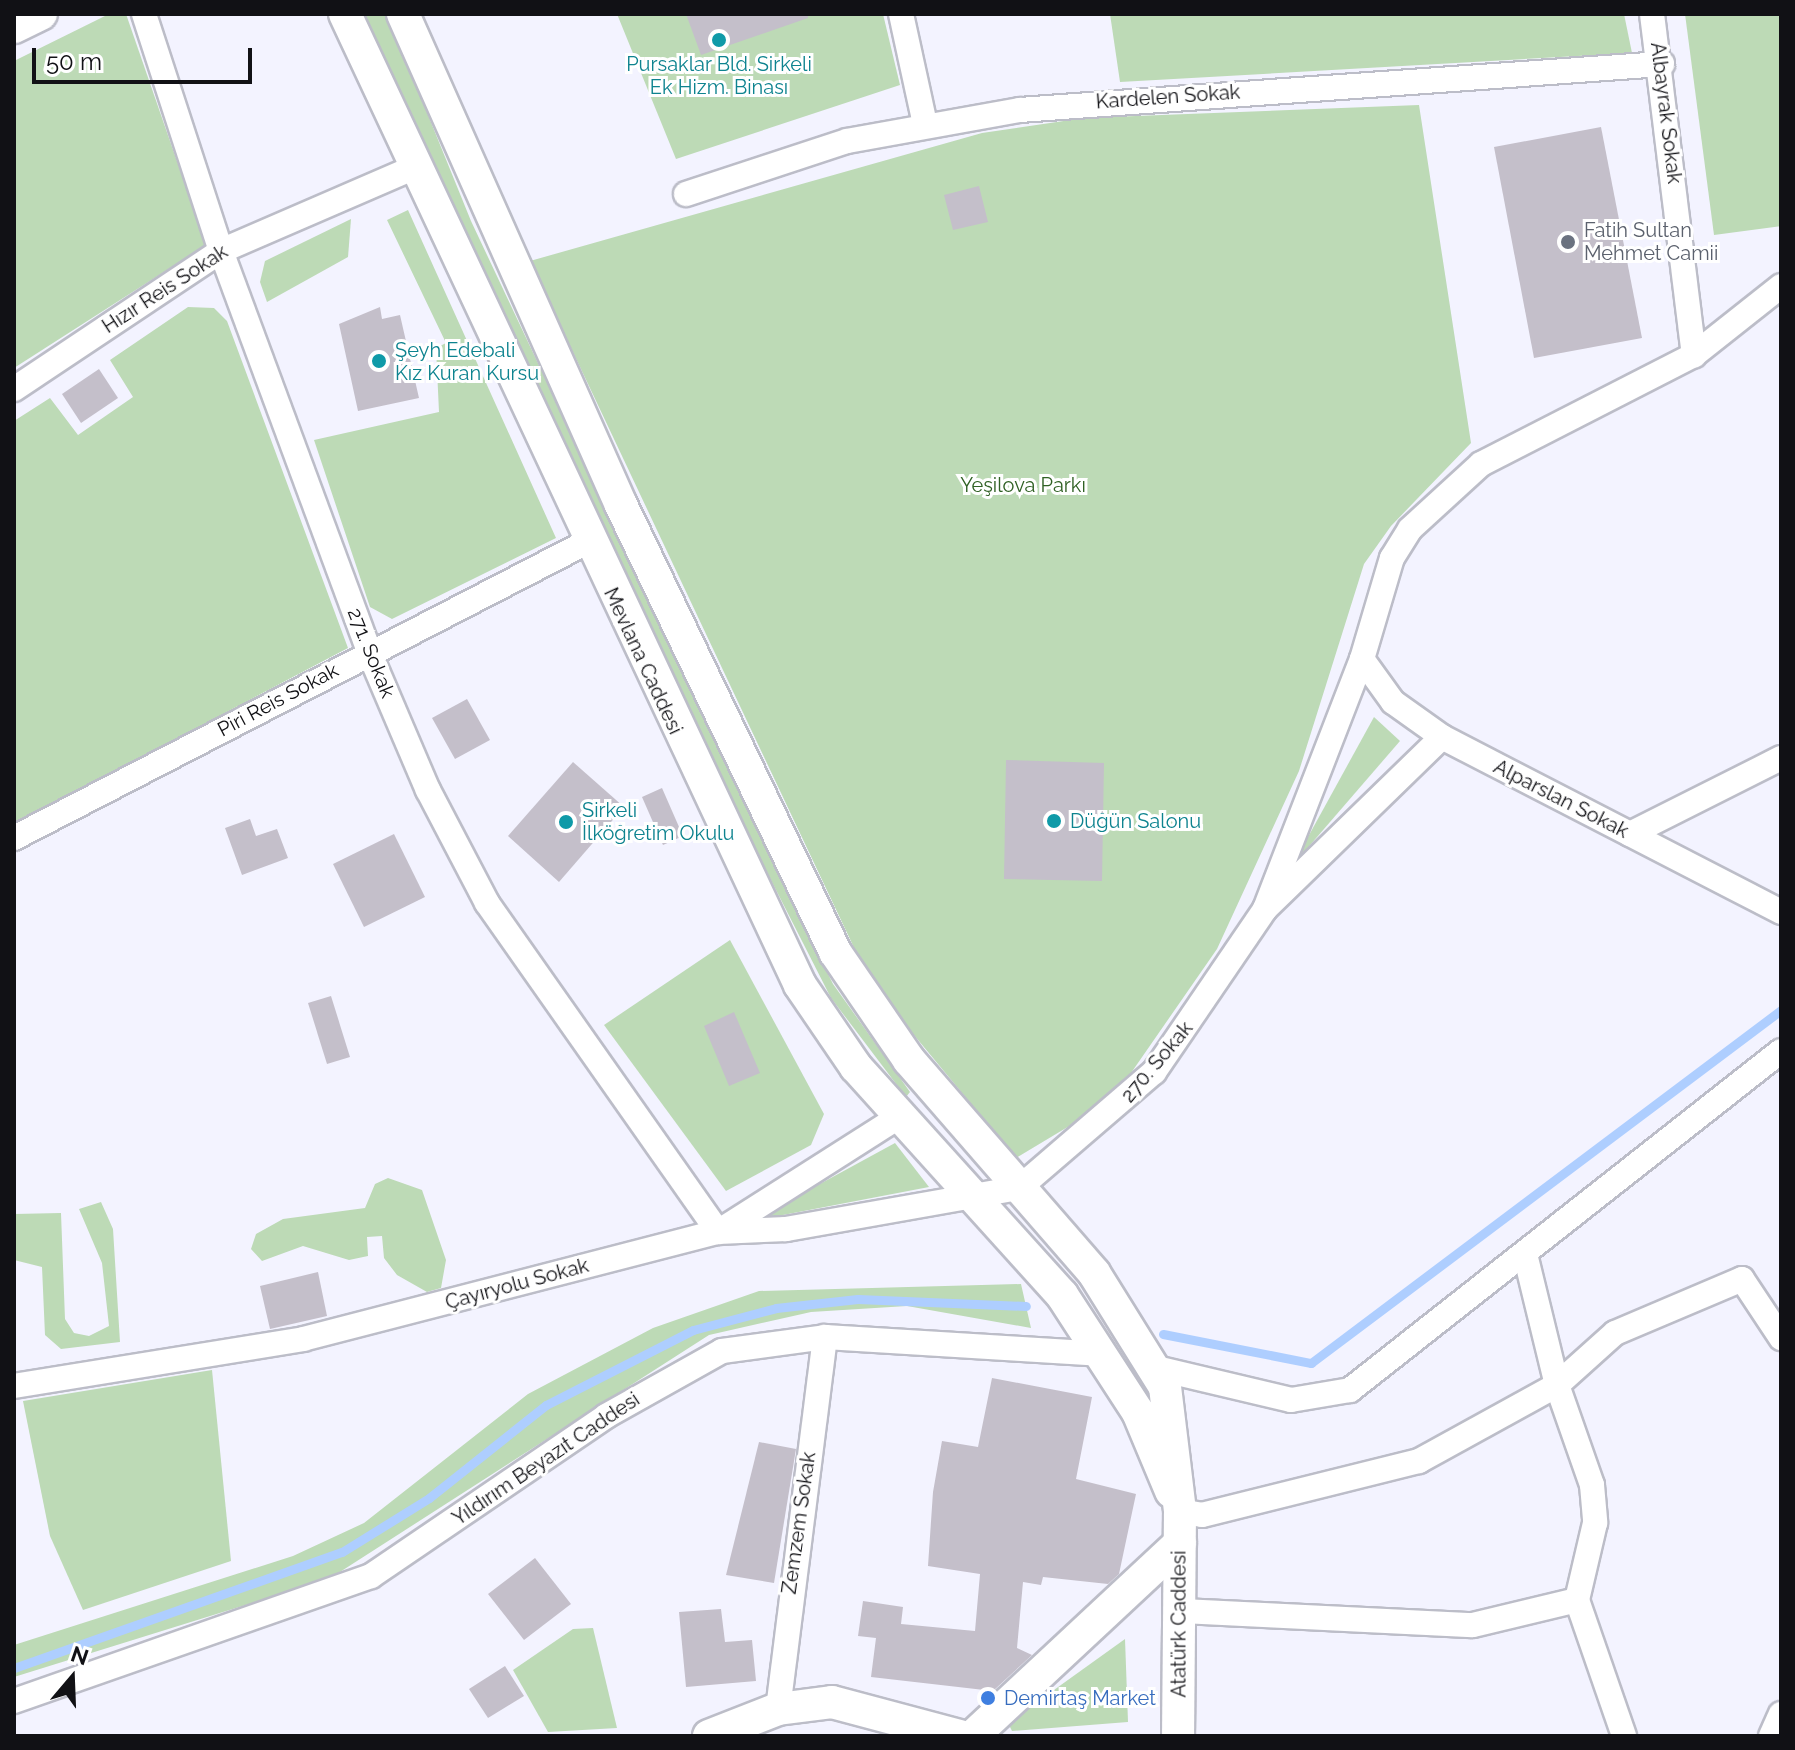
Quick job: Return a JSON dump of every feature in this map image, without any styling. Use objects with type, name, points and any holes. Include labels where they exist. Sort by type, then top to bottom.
[{"type":"street","points":[[14,27],[41,14]]},
{"type":"street","name":"271. Sokak","points":[[144,14],[221,251],[369,652],[428,790],[487,903],[672,1156],[718,1232]]},
{"type":"street","name":"Mevlana Caddesi","points":[[345,14],[587,542],[800,985],[900,1116],[973,1200],[1027,1252],[1098,1347]]},
{"type":"street","name":"Atatürk Caddesi","points":[[403,14],[621,505],[835,952],[909,1060],[1094,1273],[1156,1368],[1172,1408],[1180,1511],[1182,1611],[1178,1736]]},
{"type":"street","points":[[901,14],[925,124]]},
{"type":"street","name":"Albayrak Sokak","points":[[1652,14],[1662,64],[1694,355]]},
{"type":"street","name":"Kardelen Sokak","points":[[686,194],[847,141],[925,124],[1126,99],[1662,64]]},
{"type":"street","name":"Hızır Reis Sokak","points":[[14,389],[221,251],[413,168]]},
{"type":"street","points":[[1265,909],[1362,659],[1392,558],[1455,482],[1694,355],[1781,286]]},
{"type":"street","name":"Piri Reis Sokak","points":[[14,838],[587,542]]},
{"type":"street","name":"Alparslan Sokak","points":[[1362,659],[1393,702],[1442,737],[1781,912]]},
{"type":"street","points":[[1265,909],[1442,737]]},
{"type":"street","points":[[1630,834],[1781,758]]},
{"type":"street","name":"270. Sokak","points":[[1019,1188],[1144,1083],[1265,909]]},
{"type":"street","points":[[1156,1368],[1291,1400],[1350,1390],[1526,1258],[1781,1051]]},
{"type":"street","points":[[718,1232],[900,1116]]},
{"type":"street","name":"Çayıryolu Sokak","points":[[14,1386],[303,1339],[718,1232],[786,1229],[973,1200],[1019,1188]]},
{"type":"street","points":[[1526,1258],[1557,1385],[1592,1485],[1595,1523],[1577,1600],[1624,1736]]},
{"type":"street","points":[[1098,1347],[1138,1412],[1180,1511],[1202,1515],[1419,1461],[1557,1385],[1615,1333],[1685,1309],[1742,1279],[1781,1338]]},
{"type":"street","name":"Yıldırım Beyazıt Caddesi","points":[[14,1701],[346,1588],[695,1362],[766,1340],[825,1337],[1098,1347]]},
{"type":"street","name":"Zemzem Sokak","points":[[778,1709],[825,1337]]},
{"type":"street","points":[[973,1736],[1180,1543]]},
{"type":"street","points":[[1182,1611],[1473,1625],[1577,1600]]},
{"type":"street","points":[[709,1736],[778,1709],[859,1705],[960,1736]]},
{"type":"street","points":[[1771,1736],[1781,1714]]},
{"type":"green space","points":[[109,14],[126,14],[206,245],[14,368],[14,61]]},
{"type":"green space","points":[[362,14],[387,14],[471,221],[779,875],[833,984],[910,1092],[906,1097],[831,998],[722,784]]},
{"type":"green space","points":[[617,14],[883,14],[900,85],[676,159]]},
{"type":"green space","points":[[1110,14],[1624,14],[1632,53],[1120,82]]},
{"type":"green space","points":[[1685,14],[1781,14],[1781,226],[1714,235]]},
{"type":"green space","name":"Yeşilova Parkı","points":[[1419,105],[1471,443],[1391,526],[1364,564],[1299,771],[1217,949],[1131,1073],[1076,1122],[1016,1158],[904,1023],[857,954],[530,261],[982,133],[1084,118]]},
{"type":"green space","points":[[408,210],[556,538],[392,619],[370,607],[314,440],[439,412],[436,348],[446,343],[387,220]]},
{"type":"green space","points":[[351,219],[348,257],[267,302],[260,282],[265,261]]},
{"type":"green space","points":[[188,307],[214,308],[227,321],[348,648],[14,824],[14,421],[50,398],[78,435],[133,397],[110,360]]},
{"type":"green space","points":[[1374,717],[1400,741],[1292,866]]},
{"type":"green space","points":[[730,940],[824,1114],[811,1145],[726,1191],[604,1025]]},
{"type":"green space","points":[[895,1143],[929,1187],[752,1221]]},
{"type":"green space","points":[[388,1178],[422,1190],[446,1260],[441,1288],[427,1292],[397,1275],[384,1258],[382,1236],[367,1237],[368,1256],[349,1260],[303,1246],[262,1261],[251,1249],[256,1234],[283,1219],[365,1208],[375,1184]]},
{"type":"green space","points":[[101,1202],[113,1229],[120,1342],[61,1349],[45,1335],[42,1267],[14,1260],[14,1214],[61,1213],[65,1319],[74,1333],[89,1336],[109,1326],[102,1263],[79,1209]]},
{"type":"green space","points":[[1021,1284],[1031,1328],[907,1306],[811,1312],[709,1335],[329,1579],[14,1677],[14,1645],[293,1556],[364,1523],[528,1394],[653,1328],[759,1291]]},
{"type":"green space","points":[[212,1370],[231,1561],[83,1610],[50,1536],[23,1401]]},
{"type":"green space","points":[[593,1628],[617,1728],[548,1732],[513,1670],[573,1629]]},
{"type":"green space","points":[[1125,1639],[1128,1722],[1012,1731],[1008,1723]]},
{"type":"building","name":"Pursaklar Bld. Sirkeli Ek Hizm. Binası","points":[[686,14],[808,14],[808,18],[701,55]]},
{"type":"building","name":"Fatih Sultan Mehmet Camii","points":[[1601,127],[1642,338],[1534,358],[1494,147]]},
{"type":"building","points":[[979,186],[988,222],[953,230],[944,195]]},
{"type":"building","name":"Şeyh Edebali Kız Kuran Kursu","points":[[380,307],[382,319],[400,315],[419,398],[358,411],[339,324]]},
{"type":"building","points":[[99,369],[118,398],[81,423],[62,394]]},
{"type":"building","points":[[467,699],[490,740],[455,759],[432,718]]},
{"type":"building","name":"Düğün Salonu","points":[[1006,760],[1104,763],[1102,881],[1004,879]]},
{"type":"building","name":"Sirkeli İlköğretim Okulu","points":[[573,762],[624,807],[559,882],[508,836]]},
{"type":"building","points":[[662,788],[683,836],[663,845],[642,797]]},
{"type":"building","points":[[250,819],[256,836],[277,829],[288,858],[242,875],[225,828]]},
{"type":"building","points":[[394,834],[425,897],[364,927],[333,864]]},
{"type":"building","points":[[331,996],[350,1057],[327,1064],[308,1003]]},
{"type":"building","points":[[734,1012],[760,1073],[729,1086],[704,1026]]},
{"type":"building","points":[[318,1272],[327,1316],[270,1329],[260,1286]]},
{"type":"building","points":[[992,1378],[1092,1397],[1076,1479],[1136,1494],[1119,1574],[1108,1584],[1043,1577],[1041,1585],[1023,1582],[1017,1648],[1032,1655],[993,1691],[871,1677],[876,1638],[858,1636],[863,1601],[903,1607],[901,1624],[975,1631],[980,1574],[928,1566],[933,1492],[942,1441],[978,1447]]},
{"type":"building","points":[[759,1442],[796,1449],[774,1583],[726,1575]]},
{"type":"building","points":[[535,1558],[571,1604],[524,1640],[488,1594]]},
{"type":"building","points":[[721,1609],[725,1642],[752,1640],[756,1681],[686,1687],[679,1612]]},
{"type":"building","points":[[505,1666],[524,1696],[488,1718],[469,1689]]},
{"type":"waterway","points":[[1163,1334],[1311,1363],[1781,1010]]},
{"type":"waterway","points":[[14,1668],[342,1552],[429,1498],[546,1405],[693,1330],[776,1308],[858,1299],[1026,1306]]},
{"type":"place","name":"Pursaklar Bld. Sirkeli Ek Hizm. Binası","points":[[719,40]]},
{"type":"place","name":"Fatih Sultan Mehmet Camii","points":[[1568,242]]},
{"type":"place","name":"Şeyh Edebali Kız Kuran Kursu","points":[[379,361]]},
{"type":"place","name":"Düğün Salonu","points":[[1054,821]]},
{"type":"place","name":"Sirkeli İlköğretim Okulu","points":[[566,822]]},
{"type":"place","name":"Demirtaş Market","points":[[988,1698]]}]
